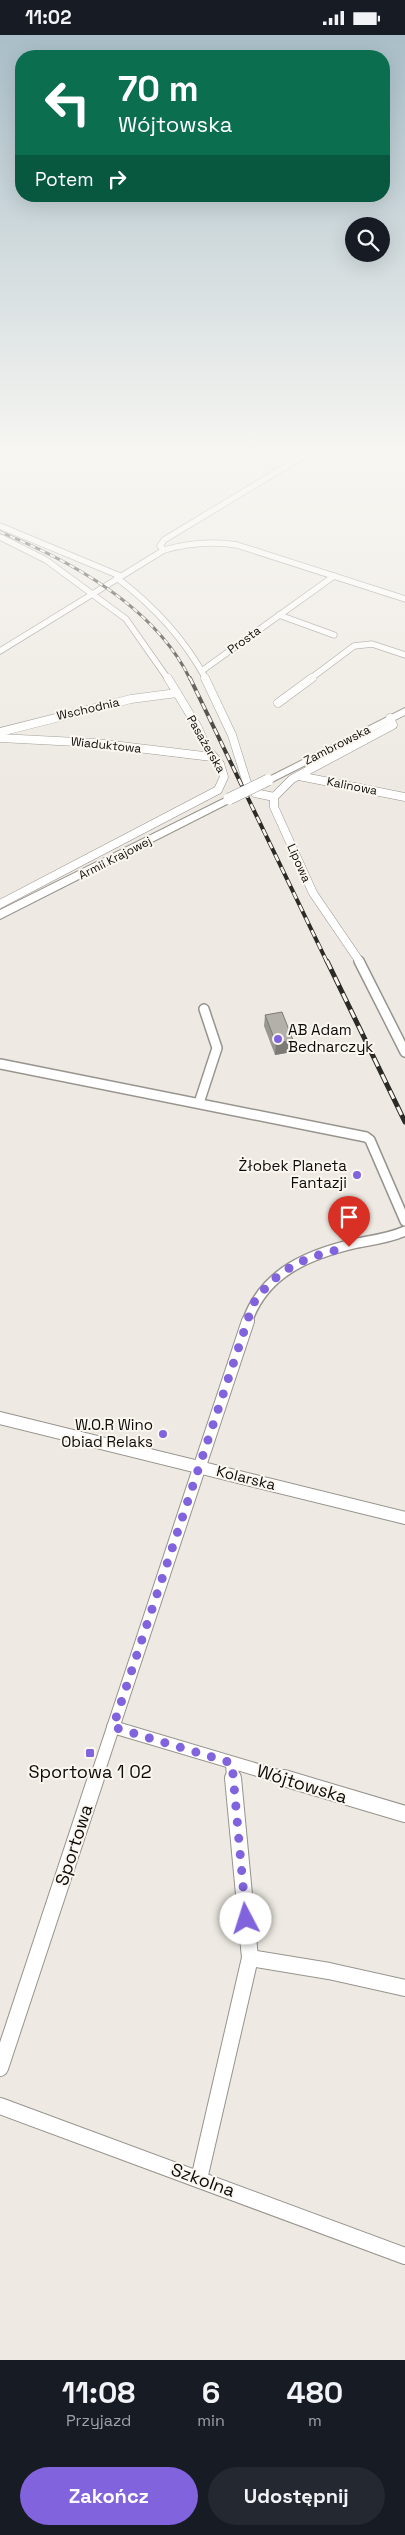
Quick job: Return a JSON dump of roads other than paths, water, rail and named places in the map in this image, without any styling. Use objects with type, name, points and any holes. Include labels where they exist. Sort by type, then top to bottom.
[{"type":"main road","name":"Zambrowska","points":[[229,799],[405,711]]},
{"type":"main road","name":"Armii Krajowej","points":[[0,915],[229,799]]},
{"type":"street","name":"Pasażerska","points":[[0,904],[163,821],[218,790],[224,777],[220,764],[212,757],[197,726],[177,693],[126,619],[52,564]]},
{"type":"street","points":[[90,564],[118,577],[174,627],[203,670],[215,693],[236,745],[249,787],[255,793],[274,797],[299,776],[393,725],[390,718]]},
{"type":"street","points":[[0,651],[139,564]]},
{"type":"street","points":[[299,564],[405,599]]},
{"type":"street","name":"Prosta","points":[[203,670],[334,576]]},
{"type":"street","points":[[279,615],[334,635]]},
{"type":"street","points":[[278,703],[354,645],[372,644],[405,655]]},
{"type":"street","name":"Wschodnia","points":[[0,732],[131,699],[177,693]]},
{"type":"street","name":"Wiaduktowa","points":[[0,738],[96,743],[212,757]]},
{"type":"street","name":"Kalinowa","points":[[299,776],[405,797]]},
{"type":"street","name":"Lipowa","points":[[274,797],[274,807],[313,893],[364,968],[405,1053]]},
{"type":"street","points":[[200,1103],[217,1048],[204,1009]]},
{"type":"street","points":[[0,1064],[366,1137],[370,1140],[405,1221]]},
{"type":"street","name":"Sportowa","points":[[0,2067],[253,1304],[267,1285],[294,1263],[315,1255],[399,1235],[405,1231]]},
{"type":"street","name":"Kolarska","points":[[0,1418],[405,1518]]},
{"type":"street","name":"Wójtowska","points":[[113,1727],[405,1814]]},
{"type":"street","points":[[199,2179],[250,1958],[232,1763]]},
{"type":"street","points":[[250,1958],[329,1971],[405,1988]]},
{"type":"street","name":"Szkolna","points":[[0,2105],[405,2256]]},
{"type":"railway","points":[[68,564],[108,589],[133,608],[156,630],[175,653],[190,679]]},
{"type":"railway","points":[[190,678],[327,962]]},
{"type":"railway","points":[[327,961],[405,1122]]},
{"type":"place","name":"AB Adam Bednarczyk","points":[[278,1039]]},
{"type":"place","name":"Żłobek Planeta Fantazji","points":[[357,1175]]},
{"type":"place","name":"W.O.R Wino Obiad Relaks","points":[[163,1434]]},
{"type":"place","name":"Sportowa 1 02","points":[[90,1753]]}]
